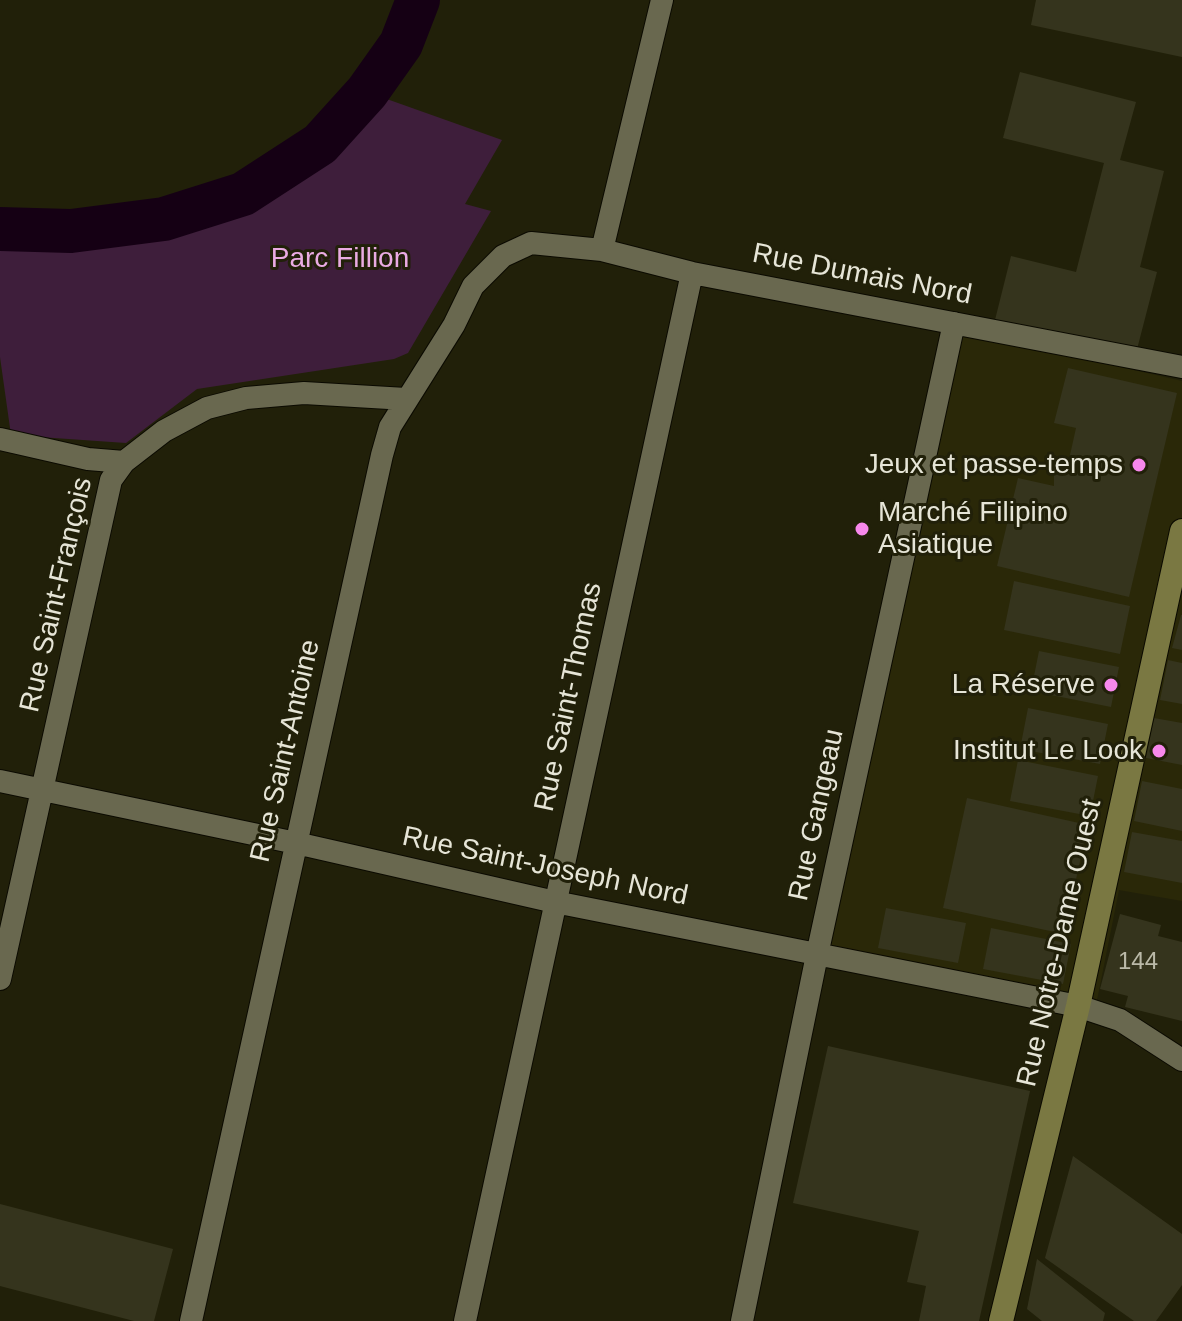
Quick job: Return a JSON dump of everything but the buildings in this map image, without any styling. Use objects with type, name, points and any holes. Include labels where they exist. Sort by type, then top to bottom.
[{"type":"street","points":[[602,250],[662,0]]},
{"type":"street","name":"Rue Dumais Nord","points":[[531,243],[602,250],[692,273],[1182,367]]},
{"type":"street","name":"Rue Saint-Antoine","points":[[191,1321],[390,427],[454,325],[473,286],[503,256],[531,243]]},
{"type":"street","name":"Rue Saint-Thomas","points":[[465,1321],[692,273]]},
{"type":"street","name":"Rue Gangeau","points":[[742,1321],[817,955],[954,323]]},
{"type":"street","points":[[0,439],[88,459],[124,462],[164,431],[207,408],[246,398],[304,393],[406,399]]},
{"type":"street","name":"Rue Saint-François","points":[[0,979],[111,480],[124,462]]},
{"type":"street","name":"Rue Notre-Dame Ouest","points":[[1001,1321],[1078,1006],[1182,531]]},
{"type":"street","name":"Rue Saint-Joseph Nord","points":[[0,781],[296,843],[555,902],[1078,1006],[1120,1020],[1182,1060]]},
{"type":"shaded area","points":[[962,331],[1182,381],[1182,901],[1119,890],[1097,1000],[824,951]]},
{"type":"green space","name":"Parc Fillion","points":[[367,92],[502,140],[465,204],[491,211],[408,353],[394,359],[197,389],[126,443],[11,435],[0,357],[0,229],[71,231],[164,219],[243,194],[320,144]]},
{"type":"waterway","points":[[0,229],[71,231],[164,219],[243,194],[320,144],[367,92],[401,44],[418,0]]},
{"type":"place","name":"Jeux et passe-temps","points":[[1139,465]]},
{"type":"place","name":"Marché Filipino Asiatique","points":[[862,529]]},
{"type":"place","name":"La Réserve","points":[[1111,685]]},
{"type":"place","name":"Institut Le Look","points":[[1159,751]]}]
